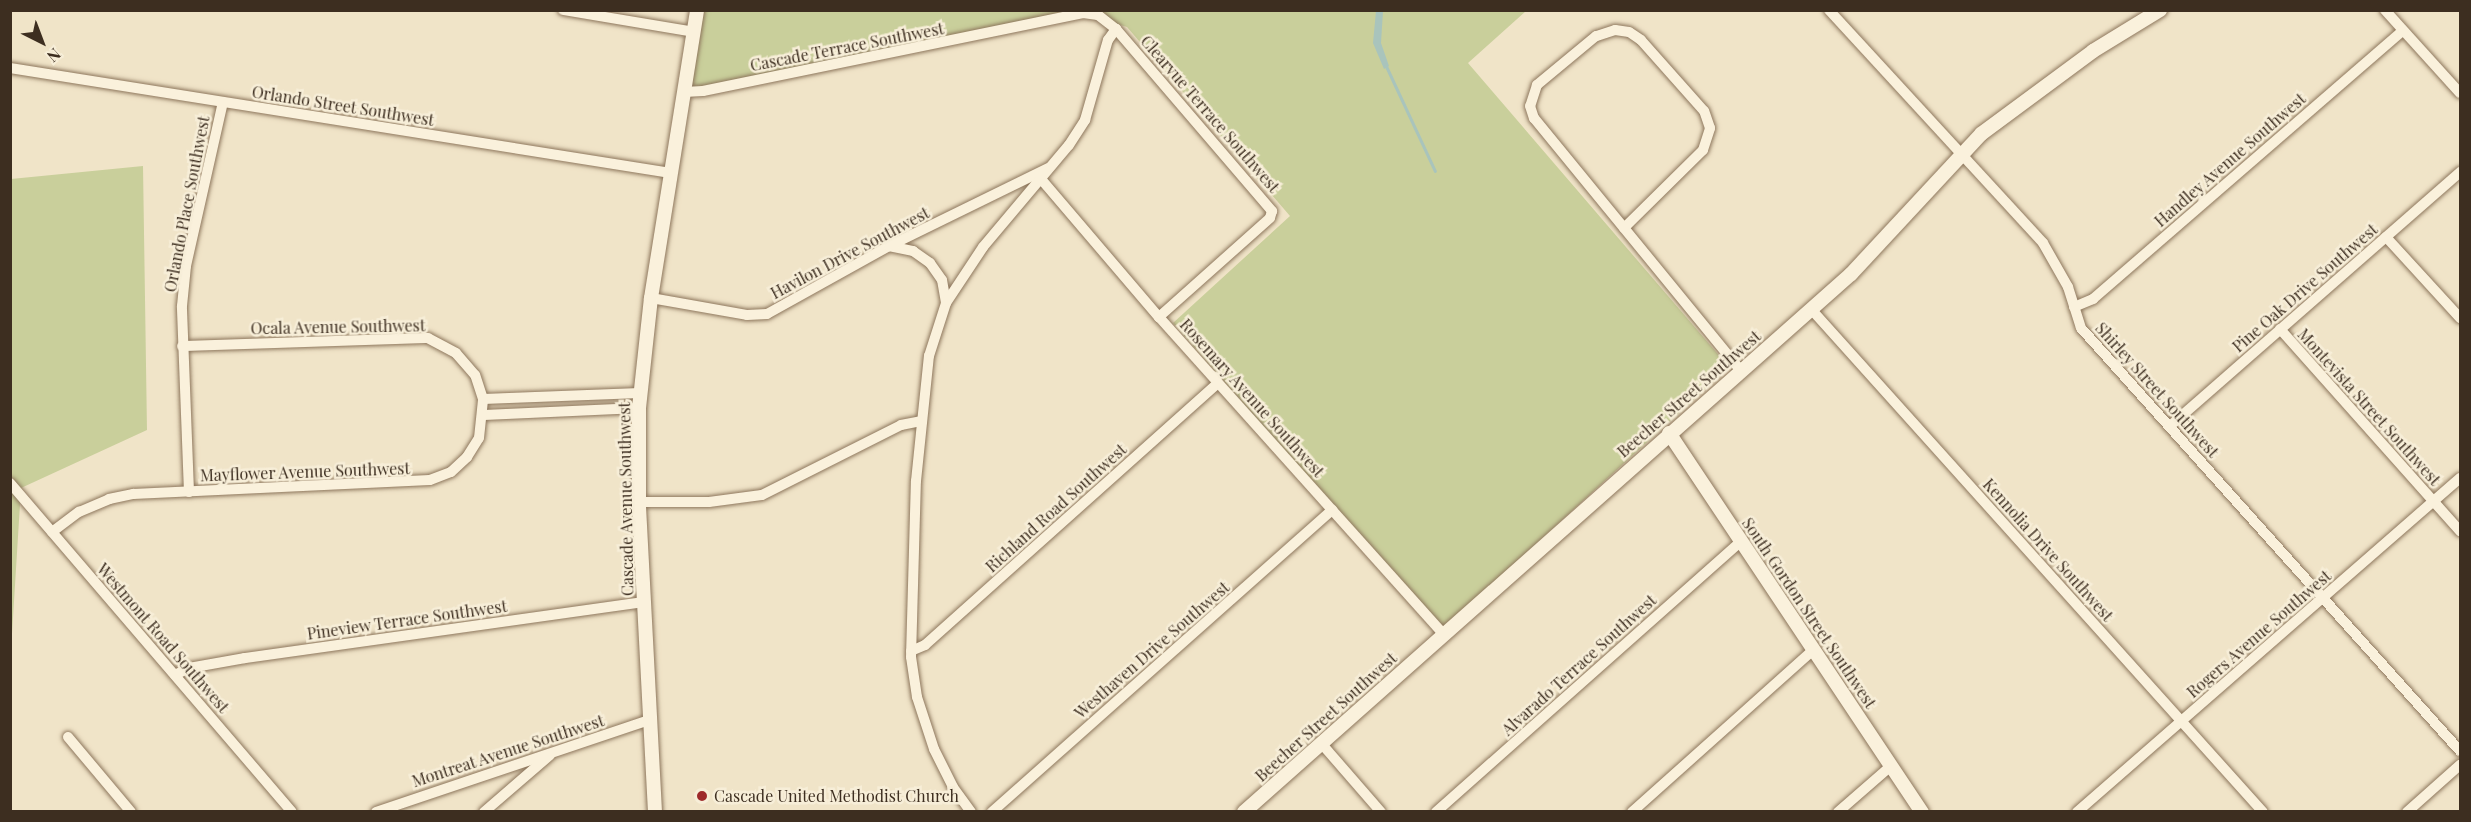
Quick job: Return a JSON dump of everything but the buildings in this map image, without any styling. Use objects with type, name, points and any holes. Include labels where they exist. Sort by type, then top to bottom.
[{"type":"street","points":[[563,10],[694,32]]},
{"type":"street","name":"Cascade Avenue Southwest","points":[[655,812],[639,502],[639,408],[651,298],[697,10]]},
{"type":"street","name":"Shirley Street Southwest","points":[[1829,10],[2043,243],[2068,287],[2081,328],[2460,750]]},
{"type":"street","name":"Beecher Street Southwest","points":[[1244,812],[1811,309],[1875,250],[1960,154],[2012,110],[2093,51],[2160,10]]},
{"type":"street","points":[[2385,10],[2460,93]]},
{"type":"street","name":"Cascade Terrace Southwest","points":[[684,92],[703,91],[1083,13],[1098,15],[1116,29]]},
{"type":"street","points":[[971,812],[953,787],[934,749],[917,697],[911,651],[921,421],[929,356],[946,303],[983,248],[1052,166],[1085,120],[1108,40],[1116,29]]},
{"type":"street","name":"Clearvue Terrace Southwest","points":[[1116,29],[1272,211],[1270,218],[1159,317]]},
{"type":"street","points":[[1624,228],[1703,150],[1710,128],[1704,111],[1641,40],[1629,32],[1615,30],[1596,36],[1537,85],[1530,106],[1534,118],[1740,370]]},
{"type":"street","name":"Handley Avenue Southwest","points":[[2074,308],[2093,299],[2403,30]]},
{"type":"street","name":"Orlando Street Southwest","points":[[10,68],[671,173]]},
{"type":"street","name":"Orlando Place Southwest","points":[[189,492],[182,346],[186,266],[223,102]]},
{"type":"street","name":"Havilon Drive Southwest","points":[[651,298],[747,315],[767,314],[890,246],[1052,166]]},
{"type":"street","name":"Pine Oak Drive Southwest","points":[[2170,426],[2460,172]]},
{"type":"street","name":"Rosemary Avenue Southwest","points":[[1041,179],[1159,317],[1443,634]]},
{"type":"street","points":[[2386,237],[2460,318]]},
{"type":"street","points":[[890,246],[913,251],[930,263],[942,280],[946,303]]},
{"type":"street","name":"Kennolia Drive Southwest","points":[[1811,309],[2264,812]]},
{"type":"street","name":"Montevista Street Southwest","points":[[2280,329],[2460,531]]},
{"type":"street","name":"Ocala Avenue Southwest","points":[[182,346],[428,338],[456,353],[475,375],[483,399],[484,415]]},
{"type":"street","name":"Richland Road Southwest","points":[[911,651],[925,645],[1218,383]]},
{"type":"street","points":[[483,399],[640,393]]},
{"type":"street","points":[[484,415],[639,408]]},
{"type":"street","name":"Mayflower Avenue Southwest","points":[[52,532],[79,512],[109,499],[189,492],[430,480],[451,472],[467,457],[479,438],[484,415]]},
{"type":"street","points":[[639,502],[710,502],[762,495],[901,425],[921,421]]},
{"type":"street","name":"South Gordon Street Southwest","points":[[1669,433],[1922,812]]},
{"type":"street","name":"Rogers Avenue Southwest","points":[[2077,812],[2460,478]]},
{"type":"street","name":"Westmont Road Southwest","points":[[10,483],[292,812]]},
{"type":"street","name":"Westhaven Drive Southwest","points":[[992,812],[1332,510]]},
{"type":"street","name":"Alvarado Terrace Southwest","points":[[1436,812],[1741,541]]},
{"type":"street","name":"Pineview Terrace Southwest","points":[[175,675],[189,668],[245,658],[644,602]]},
{"type":"street","points":[[1632,812],[1813,650]]},
{"type":"street","name":"Montreat Avenue Southwest","points":[[376,812],[650,720]]},
{"type":"street","points":[[68,737],[131,812]]},
{"type":"street","points":[[1321,743],[1381,812]]},
{"type":"street","points":[[484,812],[554,752]]},
{"type":"street","points":[[2407,812],[2460,765]]},
{"type":"street","points":[[1838,812],[1891,766]]},
{"type":"green space","points":[[694,11],[1526,11],[1468,63],[1729,367],[1442,630],[1173,323],[1290,216],[1127,27],[1078,12],[682,97]]},
{"type":"green space","points":[[143,166],[147,430],[21,488],[11,650],[11,179]]},
{"type":"water","points":[[1376,11],[1383,11],[1381,43],[1389,66],[1384,69],[1373,43]]},
{"type":"waterway","points":[[1385,64],[1435,171]]},
{"type":"place","name":"Cascade United Methodist Church","points":[[702,796]]}]
